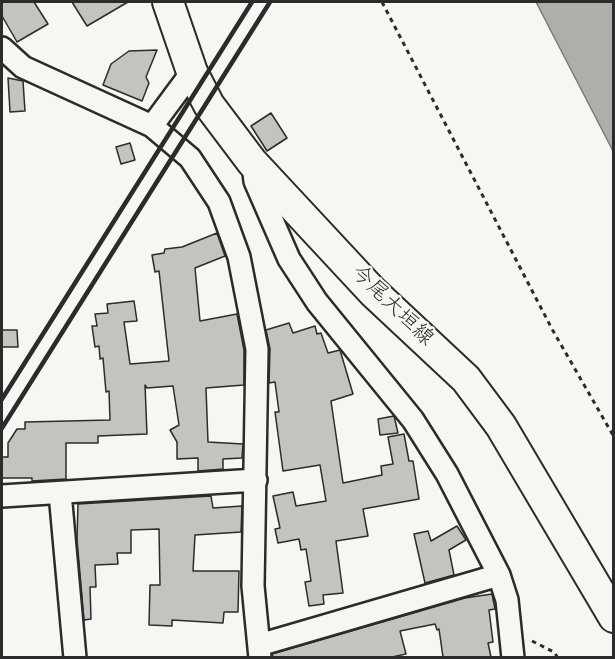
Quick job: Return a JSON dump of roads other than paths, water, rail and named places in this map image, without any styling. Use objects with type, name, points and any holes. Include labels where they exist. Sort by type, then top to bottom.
[{"type":"main road","name":"今尾大垣線","points":[[168,2],[192,72],[208,105],[252,162],[373,292],[466,379],[501,426],[614,617]]},
{"type":"street","points":[[2,48],[23,67],[152,126],[190,158],[219,202],[239,257],[257,349],[253,586],[259,651],[499,575]]},
{"type":"street","points":[[152,126],[192,72]]},
{"type":"street","points":[[252,162],[255,181],[289,259],[317,302],[413,420],[447,474],[499,575],[512,630],[513,657]]},
{"type":"street","points":[[2,495],[256,480]]},
{"type":"street","points":[[60,493],[75,657]]},
{"type":"railway","points":[[2,399],[252,2]]},
{"type":"railway","points":[[2,428],[270,2]]}]
